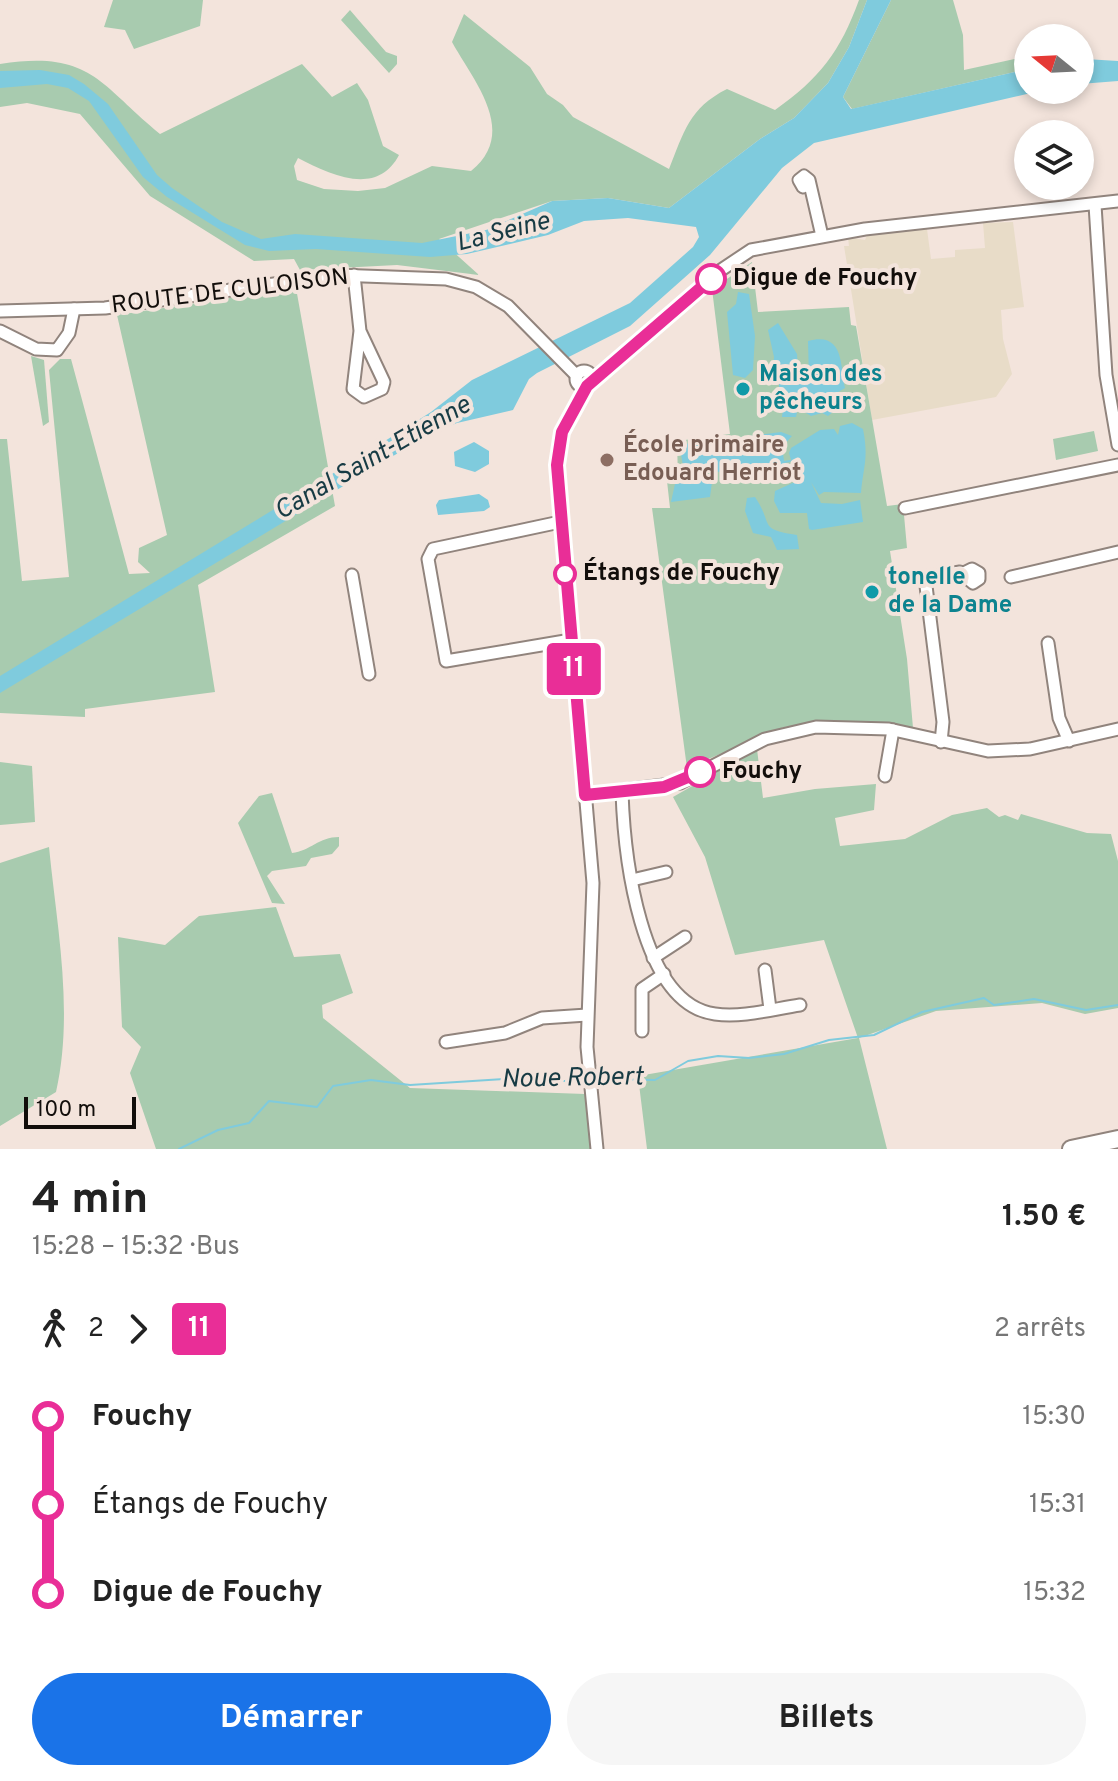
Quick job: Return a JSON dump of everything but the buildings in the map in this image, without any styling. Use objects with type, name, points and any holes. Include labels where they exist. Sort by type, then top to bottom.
[{"type":"highway","points":[[1071,1149],[1118,1139]]},
{"type":"street","points":[[809,182],[822,236]]},
{"type":"street","points":[[597,1149],[587,1015],[594,910],[560,522],[558,449],[576,402],[580,376],[610,365],[736,258],[766,246],[822,236],[1118,201]]},
{"type":"street","points":[[1095,205],[1106,375],[1118,445]]},
{"type":"street","points":[[354,275],[360,331],[353,389],[364,397],[382,389],[384,382],[360,331]]},
{"type":"street","name":"ROUTE DE CULOISON","points":[[0,311],[144,304],[286,280],[354,275],[461,282],[508,306],[580,376]]},
{"type":"street","points":[[0,331],[36,349],[57,350],[69,333],[74,309]]},
{"type":"street","points":[[905,508],[1118,465]]},
{"type":"street","points":[[560,522],[430,551],[446,661],[571,640]]},
{"type":"street","points":[[1011,577],[1118,552]]},
{"type":"street","points":[[941,742],[943,722],[923,573],[962,573]]},
{"type":"street","points":[[352,575],[369,674]]},
{"type":"street","points":[[1048,643],[1059,718],[1069,741]]},
{"type":"street","points":[[585,795],[680,783],[736,751],[791,732],[844,725],[893,730],[941,742],[1008,751],[1118,729]]},
{"type":"street","points":[[885,776],[893,730]]},
{"type":"street","points":[[622,792],[641,930],[653,958],[683,999],[703,1011],[732,1015],[800,1005]]},
{"type":"street","points":[[632,880],[666,872]]},
{"type":"street","points":[[653,958],[685,937]]},
{"type":"street","points":[[765,970],[770,1009]]},
{"type":"street","points":[[642,1031],[642,989],[664,974]]},
{"type":"street","points":[[446,1042],[505,1033],[542,1018],[587,1015]]},
{"type":"shaded area","points":[[1013,222],[1024,307],[1001,310],[1003,339],[1012,374],[996,397],[872,420],[844,246],[849,246],[848,237],[865,240],[867,235],[927,229],[931,259],[955,257],[955,250],[985,248],[983,223]]},
{"type":"green space","points":[[113,0],[203,0],[200,26],[134,49],[125,30],[104,27]]},
{"type":"green space","points":[[859,0],[867,0],[849,47],[828,83],[794,118],[760,139],[669,208],[608,198],[552,201],[439,239],[479,275],[397,265],[300,270],[294,259],[254,261],[150,196],[80,114],[27,103],[0,107],[0,64],[55,62],[91,75],[160,134],[302,64],[332,97],[357,83],[368,100],[383,146],[399,155],[390,168],[379,176],[366,179],[339,176],[298,158],[294,166],[297,180],[324,189],[358,191],[385,188],[432,166],[471,171],[485,156],[491,140],[492,124],[480,90],[452,42],[464,14],[530,67],[547,94],[573,117],[669,169],[689,122],[714,96],[727,89],[775,110],[804,87],[836,49]]},
{"type":"green space","points":[[891,0],[953,0],[963,35],[964,70],[1014,59],[1014,72],[852,109],[843,97]]},
{"type":"green space","points":[[350,10],[386,52],[397,56],[397,64],[389,73],[341,20]]},
{"type":"green space","points":[[752,262],[758,312],[849,307],[851,325],[856,326],[887,506],[903,504],[907,548],[890,551],[907,659],[913,728],[868,722],[784,727],[687,768],[652,508],[670,508],[667,481],[678,479],[677,441],[730,434],[712,289]]},
{"type":"green space","points":[[296,288],[335,506],[198,585],[215,692],[85,709],[85,717],[0,713],[0,439],[7,439],[22,581],[69,577],[49,370],[60,359],[71,359],[129,574],[150,573],[138,562],[139,548],[167,535],[117,315]]},
{"type":"green space","points":[[31,356],[44,360],[49,422],[43,426]]},
{"type":"green space","points":[[1094,431],[1098,451],[1056,460],[1053,439]]},
{"type":"green space","points":[[757,749],[763,798],[815,789],[876,784],[874,810],[835,818],[840,846],[905,839],[952,815],[987,808],[999,817],[1005,815],[1018,820],[1021,814],[1087,833],[1111,834],[1118,861],[1118,1008],[1085,1014],[1042,1003],[936,1011],[859,1038],[887,1149],[647,1149],[638,1076],[858,1038],[824,940],[735,955],[705,857],[673,797]]},
{"type":"green space","points":[[0,762],[32,766],[35,822],[0,825]]},
{"type":"green space","points":[[272,793],[292,853],[339,837],[339,846],[332,854],[311,858],[306,866],[272,871],[267,876],[285,904],[272,903],[238,823],[259,796]]},
{"type":"green space","points":[[49,847],[64,1001],[64,1031],[56,1092],[0,1126],[0,863]]},
{"type":"green space","points":[[276,907],[294,957],[340,954],[353,993],[322,1005],[323,1018],[410,1088],[585,1094],[591,1149],[156,1149],[130,1073],[141,1047],[122,1027],[118,937],[165,945],[199,916]]},
{"type":"water","points":[[867,0],[891,0],[843,97],[851,109],[1014,72],[1014,97],[814,143],[782,168],[710,255],[630,326],[537,373],[529,379],[513,410],[457,423],[428,435],[0,693],[0,676],[345,466],[431,412],[472,380],[630,303],[693,247],[699,237],[696,227],[628,218],[584,221],[548,235],[467,254],[430,257],[316,249],[269,251],[245,245],[167,197],[143,177],[89,101],[68,88],[47,84],[0,88],[0,71],[40,70],[69,75],[84,84],[108,104],[157,175],[222,222],[261,239],[295,234],[422,243],[486,230],[552,201],[608,198],[669,208],[760,139],[794,118],[828,83],[849,47]]},
{"type":"water","points":[[1094,60],[1118,61],[1118,81],[1094,83]]},
{"type":"water","points":[[738,292],[749,294],[755,336],[753,370],[745,378],[733,375],[727,312],[736,304]]},
{"type":"water","points":[[778,323],[797,354],[798,370],[804,382],[809,379],[808,341],[820,339],[835,346],[845,388],[835,394],[845,397],[845,413],[834,411],[828,416],[822,413],[811,416],[798,408],[796,417],[782,417],[784,400],[779,394],[779,382],[772,375],[774,357],[768,330]]},
{"type":"water","points":[[852,423],[863,429],[865,439],[861,493],[824,492],[819,495],[811,482],[821,503],[842,504],[860,500],[863,522],[812,530],[809,529],[807,513],[780,513],[774,501],[775,491],[797,481],[789,453],[791,448],[820,430],[834,429],[838,435],[840,426]]},
{"type":"water","points":[[781,432],[792,436],[782,447],[785,467],[781,473],[684,472],[681,454],[685,444]]},
{"type":"water","points":[[474,442],[489,451],[489,464],[475,472],[455,466],[454,452]]},
{"type":"water","points":[[708,479],[712,482],[710,497],[671,502],[675,484]]},
{"type":"water","points":[[479,494],[488,500],[490,507],[484,511],[438,515],[436,505],[439,500]]},
{"type":"water","points":[[755,497],[771,528],[797,535],[799,549],[777,550],[771,537],[753,533],[745,511],[747,498]]},
{"type":"waterway","points":[[784,462],[790,461]]},
{"type":"waterway","name":"Noue Robert","points":[[594,1079],[655,1080],[688,1061],[718,1056],[749,1058],[784,1054],[829,1040],[874,1035],[922,1012],[984,998],[994,1005],[1034,999],[1086,1010],[1118,1005]]},
{"type":"waterway","name":"Noue Robert","points":[[179,1149],[218,1130],[249,1123],[269,1101],[317,1107],[333,1086],[371,1080],[410,1085],[504,1079],[518,1083],[587,1080]]},
{"type":"bus line","name":"11","points":[[700,772],[680,783],[664,787],[585,795],[557,465],[562,432],[587,386],[711,279]]},
{"type":"place","name":"Digue de Fouchy","points":[[711,279]]},
{"type":"place","name":"Maison des pêcheurs","points":[[743,389]]},
{"type":"place","name":"École primaire Edouard Herriot","points":[[607,460]]},
{"type":"place","name":"Étangs de Fouchy","points":[[565,574]]},
{"type":"place","name":"tonelle de la Dame","points":[[872,592]]},
{"type":"place","name":"Fouchy","points":[[700,772]]},
{"type":"water label","name":"La Seine","points":[[503,233]]},
{"type":"water label","name":"Canal Saint-Etienne","points":[[373,459]]}]
